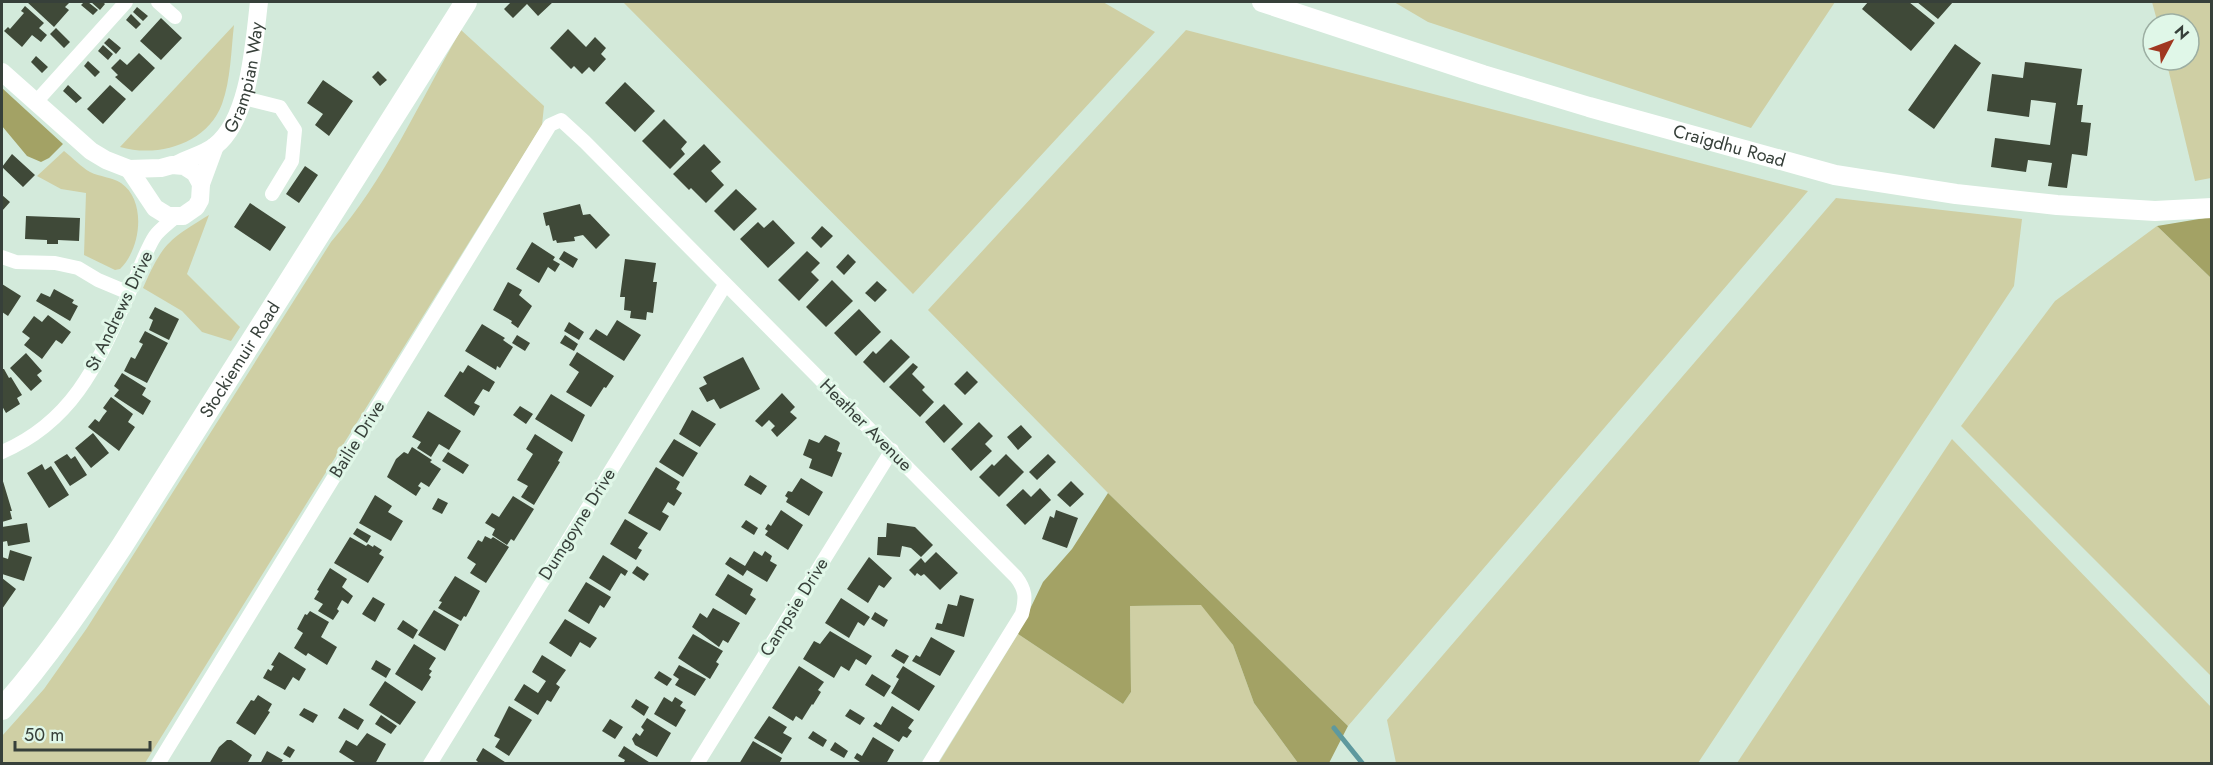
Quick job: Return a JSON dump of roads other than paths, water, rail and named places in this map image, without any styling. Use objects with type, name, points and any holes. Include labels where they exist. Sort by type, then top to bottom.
[{"type":"main road","name":"Stockiemuir Road","points":[[2,708],[30,677],[74,619],[122,546],[466,2]]},
{"type":"main road","name":"Craigdhu Road","points":[[1262,2],[1493,78],[1835,175],[1956,194],[2057,205],[2155,211],[2211,208]]},
{"type":"street","points":[[35,103],[126,2]]},
{"type":"street","points":[[158,2],[175,17]]},
{"type":"street","name":"Grampian Way","points":[[175,217],[183,216],[196,207],[200,200],[201,184],[215,147],[230,130],[244,98],[259,2]]},
{"type":"street","name":"Grampian Way","points":[[2,72],[91,151],[129,169],[169,166],[215,147]]},
{"type":"street","points":[[244,98],[280,107],[295,130],[292,161],[272,194]]},
{"type":"street","name":"Heather Avenue","points":[[561,120],[892,450],[1024,587],[1026,599],[1022,614],[929,764]]},
{"type":"street","name":"Bailie Drive","points":[[158,764],[550,125],[561,120]]},
{"type":"street","points":[[152,202],[150,184],[152,178],[169,166],[184,166],[195,173],[201,184]]},
{"type":"street","points":[[129,169],[152,202],[168,216],[175,217]]},
{"type":"street","name":"St Andrews Drive","points":[[152,202],[155,237]]},
{"type":"street","name":"St Andrews Drive","points":[[2,452],[23,443],[48,425],[70,404],[98,361],[155,237],[175,217]]},
{"type":"street","points":[[2,257],[16,262],[55,263],[78,268],[98,280],[129,293]]},
{"type":"street","name":"Dumgoyne Drive","points":[[430,764],[725,285]]},
{"type":"street","name":"Campsie Drive","points":[[697,764],[892,450]]},
{"type":"waterway","points":[[1334,728],[1363,764]]}]
